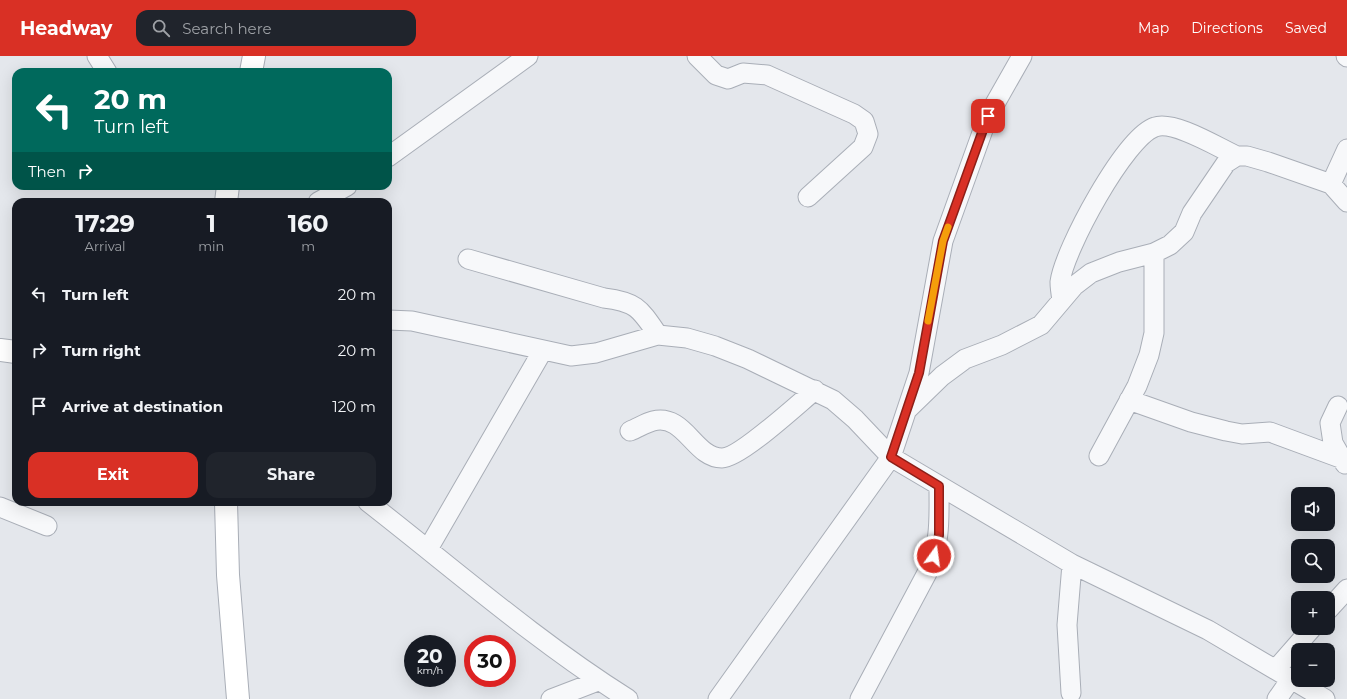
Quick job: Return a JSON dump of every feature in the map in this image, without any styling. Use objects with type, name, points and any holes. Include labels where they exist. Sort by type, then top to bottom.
[{"type":"main road","points":[[252,68],[254,56]]},
{"type":"main road","points":[[0,350],[12,352]]},
{"type":"main road","points":[[226,506],[228,575],[238,699]]},
{"type":"street","points":[[97,56],[104,68]]},
{"type":"street","points":[[392,154],[528,56]]},
{"type":"street","points":[[697,56],[716,75],[728,79],[743,73],[767,75],[864,121],[868,134],[863,147],[808,197]]},
{"type":"street","points":[[718,699],[891,457],[919,373],[943,241],[988,116],[1022,56]]},
{"type":"street","points":[[1062,300],[1060,282],[1074,240],[1107,181],[1146,132],[1156,126],[1169,127],[1184,132],[1237,156],[1247,156],[1268,162],[1331,184],[1347,202]]},
{"type":"street","points":[[1331,184],[1347,149]]},
{"type":"street","points":[[906,411],[942,376],[965,359],[1002,345],[1041,325],[1074,286],[1091,273],[1119,262],[1154,253],[1170,245],[1184,232],[1192,213],[1226,163],[1237,156]]},
{"type":"street","points":[[326,198],[340,190]]},
{"type":"street","points":[[1099,456],[1137,386],[1149,355],[1154,333],[1154,253]]},
{"type":"street","points":[[468,259],[604,298],[624,300],[643,313],[658,335]]},
{"type":"street","points":[[392,320],[412,321],[571,356],[590,354],[658,335],[687,338],[715,346],[815,390],[833,400],[855,419],[891,457],[1072,564],[1208,630],[1325,699]]},
{"type":"street","points":[[428,549],[543,350]]},
{"type":"street","points":[[630,431],[654,421],[669,422],[680,428],[709,456],[724,458],[739,452],[815,390]]},
{"type":"street","points":[[1130,400],[1191,422],[1226,432],[1242,434],[1270,432],[1345,463]]},
{"type":"street","points":[[1338,406],[1330,423],[1334,443],[1345,463]]},
{"type":"street","points":[[860,699],[928,573],[939,535],[939,486]]},
{"type":"street","points":[[373,506],[526,628],[598,681],[628,699]]},
{"type":"street","points":[[0,507],[47,526]]},
{"type":"street","points":[[1071,693],[1067,625],[1072,564]]},
{"type":"street","points":[[1335,602],[1347,589]]},
{"type":"street","points":[[1277,699],[1283,674],[1308,635]]},
{"type":"street","points":[[551,699],[598,681]]},
{"type":"slow traffic","points":[[928,321],[943,241],[948,227]]},
{"type":"route","points":[[934,556],[939,535],[939,486],[891,457],[919,373],[943,241],[988,116]]}]
